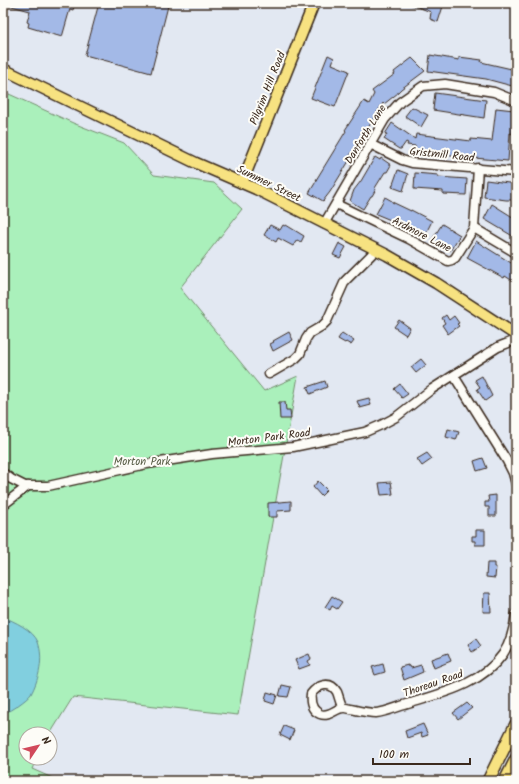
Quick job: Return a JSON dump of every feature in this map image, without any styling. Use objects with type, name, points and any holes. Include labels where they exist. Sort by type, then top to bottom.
[{"type":"highway","points":[[488,781],[516,724]]},
{"type":"highway","points":[[505,781],[516,759]]},
{"type":"main road","name":"Pilgrim Hill Road","points":[[242,182],[314,3]]},
{"type":"main road","name":"Summer Street","points":[[3,69],[196,163],[242,182],[376,250],[434,281],[515,333]]},
{"type":"street","name":"Danforth Lane","points":[[324,224],[385,119],[400,102],[423,86],[445,84],[494,92],[516,101]]},
{"type":"street","name":"Gristmill Road","points":[[370,144],[402,160],[412,163],[516,172]]},
{"type":"street","name":"Ardmore Lane","points":[[336,204],[403,236],[448,261],[452,260],[455,258],[474,228],[478,168]]},
{"type":"street","points":[[474,228],[516,253]]},
{"type":"street","points":[[269,374],[295,359],[300,354],[310,333],[322,326],[327,321],[345,281],[376,250]]},
{"type":"street","name":"Morton Park Road","points":[[3,473],[11,479],[28,486],[48,486],[147,464],[212,454],[292,446],[363,433],[396,417],[432,389],[498,348],[515,333]]},
{"type":"street","points":[[454,376],[507,461],[513,473],[516,484]]},
{"type":"street","points":[[3,505],[28,486]]},
{"type":"street","name":"Thoreau Road","points":[[343,708],[364,713],[377,713],[441,694],[466,684],[486,672],[502,654],[513,632],[516,614]]},
{"type":"green space","name":"Morton Park","points":[[9,94],[73,123],[124,143],[154,175],[214,183],[242,209],[180,288],[264,391],[298,376],[238,715],[73,697],[55,726],[18,726],[18,766],[33,766],[32,769],[59,781],[3,781],[3,98]]},
{"type":"water","points":[[3,617],[28,630],[36,638],[40,648],[41,662],[31,694],[18,705],[3,714]]},
{"type":"building","points":[[8,3],[75,3],[73,10],[70,9],[62,37],[28,27],[29,23],[27,22],[30,11],[8,5]]},
{"type":"building","points":[[99,3],[159,3],[168,6],[151,73],[85,55]]},
{"type":"building","points":[[407,3],[444,3],[438,22],[430,19],[431,12]]},
{"type":"building","points":[[328,55],[334,58],[332,64],[349,71],[335,107],[311,98]]},
{"type":"building","points":[[430,55],[459,60],[459,57],[482,60],[481,62],[516,70],[516,87],[486,79],[428,71]]},
{"type":"building","points":[[412,58],[425,71],[384,104],[383,103],[349,157],[349,161],[323,201],[309,193],[346,131],[345,130],[364,101],[369,104],[374,94],[372,91],[395,74],[394,72]]},
{"type":"building","points":[[435,93],[486,100],[484,118],[433,110]]},
{"type":"building","points":[[412,107],[428,115],[421,127],[405,116]]},
{"type":"building","points":[[496,108],[514,110],[512,134],[510,133],[508,161],[418,153],[419,152],[415,152],[415,146],[407,145],[408,143],[406,142],[401,149],[399,149],[384,139],[387,134],[385,134],[392,123],[415,139],[416,134],[471,141],[471,139],[492,141]]},
{"type":"building","points":[[375,157],[380,160],[381,158],[391,165],[387,172],[385,172],[363,209],[350,201],[354,190]]},
{"type":"building","points":[[398,170],[408,174],[403,191],[392,187]]},
{"type":"building","points":[[415,173],[438,175],[438,177],[467,179],[466,195],[443,194],[443,191],[414,189]]},
{"type":"building","points":[[486,180],[516,184],[516,200],[484,197]]},
{"type":"building","points":[[385,197],[392,202],[432,221],[425,235],[414,232],[404,227],[405,226],[376,214]]},
{"type":"building","points":[[492,204],[516,219],[516,238],[484,219]]},
{"type":"building","points":[[442,224],[460,235],[450,251],[432,240]]},
{"type":"building","points":[[270,225],[280,230],[283,225],[286,225],[304,236],[301,242],[297,240],[293,246],[278,238],[276,242],[264,235]]},
{"type":"building","points":[[476,241],[516,266],[516,283],[505,276],[504,278],[467,258]]},
{"type":"building","points":[[339,243],[346,247],[340,258],[333,255]]},
{"type":"building","points":[[446,315],[449,320],[454,316],[459,323],[457,324],[459,326],[448,334],[442,325],[445,323],[442,318]]},
{"type":"building","points":[[399,320],[410,328],[406,335],[394,327]]},
{"type":"building","points":[[289,332],[293,340],[273,351],[270,344]]},
{"type":"building","points":[[342,333],[354,341],[351,345],[338,339]]},
{"type":"building","points":[[421,359],[426,365],[416,373],[411,367]]},
{"type":"building","points":[[482,376],[492,396],[485,401],[477,389],[480,387],[475,380]]},
{"type":"building","points":[[325,381],[327,387],[310,394],[307,387]]},
{"type":"building","points":[[400,384],[408,394],[402,398],[394,389]]},
{"type":"building","points":[[369,398],[371,405],[360,408],[357,401]]},
{"type":"building","points":[[279,402],[285,402],[286,410],[290,410],[291,419],[280,419]]},
{"type":"building","points":[[448,429],[459,432],[456,440],[446,437]]},
{"type":"building","points":[[427,453],[432,459],[422,466],[417,459]]},
{"type":"building","points":[[483,458],[487,468],[477,471],[474,461]]},
{"type":"building","points":[[318,481],[327,490],[321,496],[313,487]]},
{"type":"building","points":[[391,482],[393,494],[381,495],[379,483]]},
{"type":"building","points":[[496,495],[496,516],[489,516],[489,507],[485,507],[485,502],[489,502],[488,496]]},
{"type":"building","points":[[291,501],[291,510],[277,511],[277,517],[268,517],[268,503]]},
{"type":"building","points":[[476,530],[485,530],[485,545],[475,545],[475,541],[472,541],[472,536],[476,536]]},
{"type":"building","points":[[487,563],[494,563],[494,567],[496,567],[495,578],[486,577]]},
{"type":"building","points":[[484,593],[490,593],[491,612],[483,612]]},
{"type":"building","points":[[332,596],[342,602],[337,609],[332,606],[330,610],[325,607]]},
{"type":"building","points":[[476,639],[481,646],[472,652],[468,645]]},
{"type":"building","points":[[448,653],[451,661],[434,668],[431,659]]},
{"type":"building","points":[[309,654],[311,659],[308,661],[310,665],[299,669],[295,660]]},
{"type":"building","points":[[383,664],[385,672],[375,675],[372,667]]},
{"type":"building","points":[[408,665],[411,668],[421,665],[423,672],[404,680],[400,667]]},
{"type":"building","points":[[282,685],[291,687],[288,697],[279,696]]},
{"type":"building","points":[[267,692],[277,695],[274,704],[265,701]]},
{"type":"building","points":[[467,703],[472,708],[458,719],[453,713]]},
{"type":"building","points":[[423,724],[428,735],[422,737],[421,733],[407,738],[405,731]]},
{"type":"building","points":[[284,726],[294,730],[290,740],[280,735]]}]
